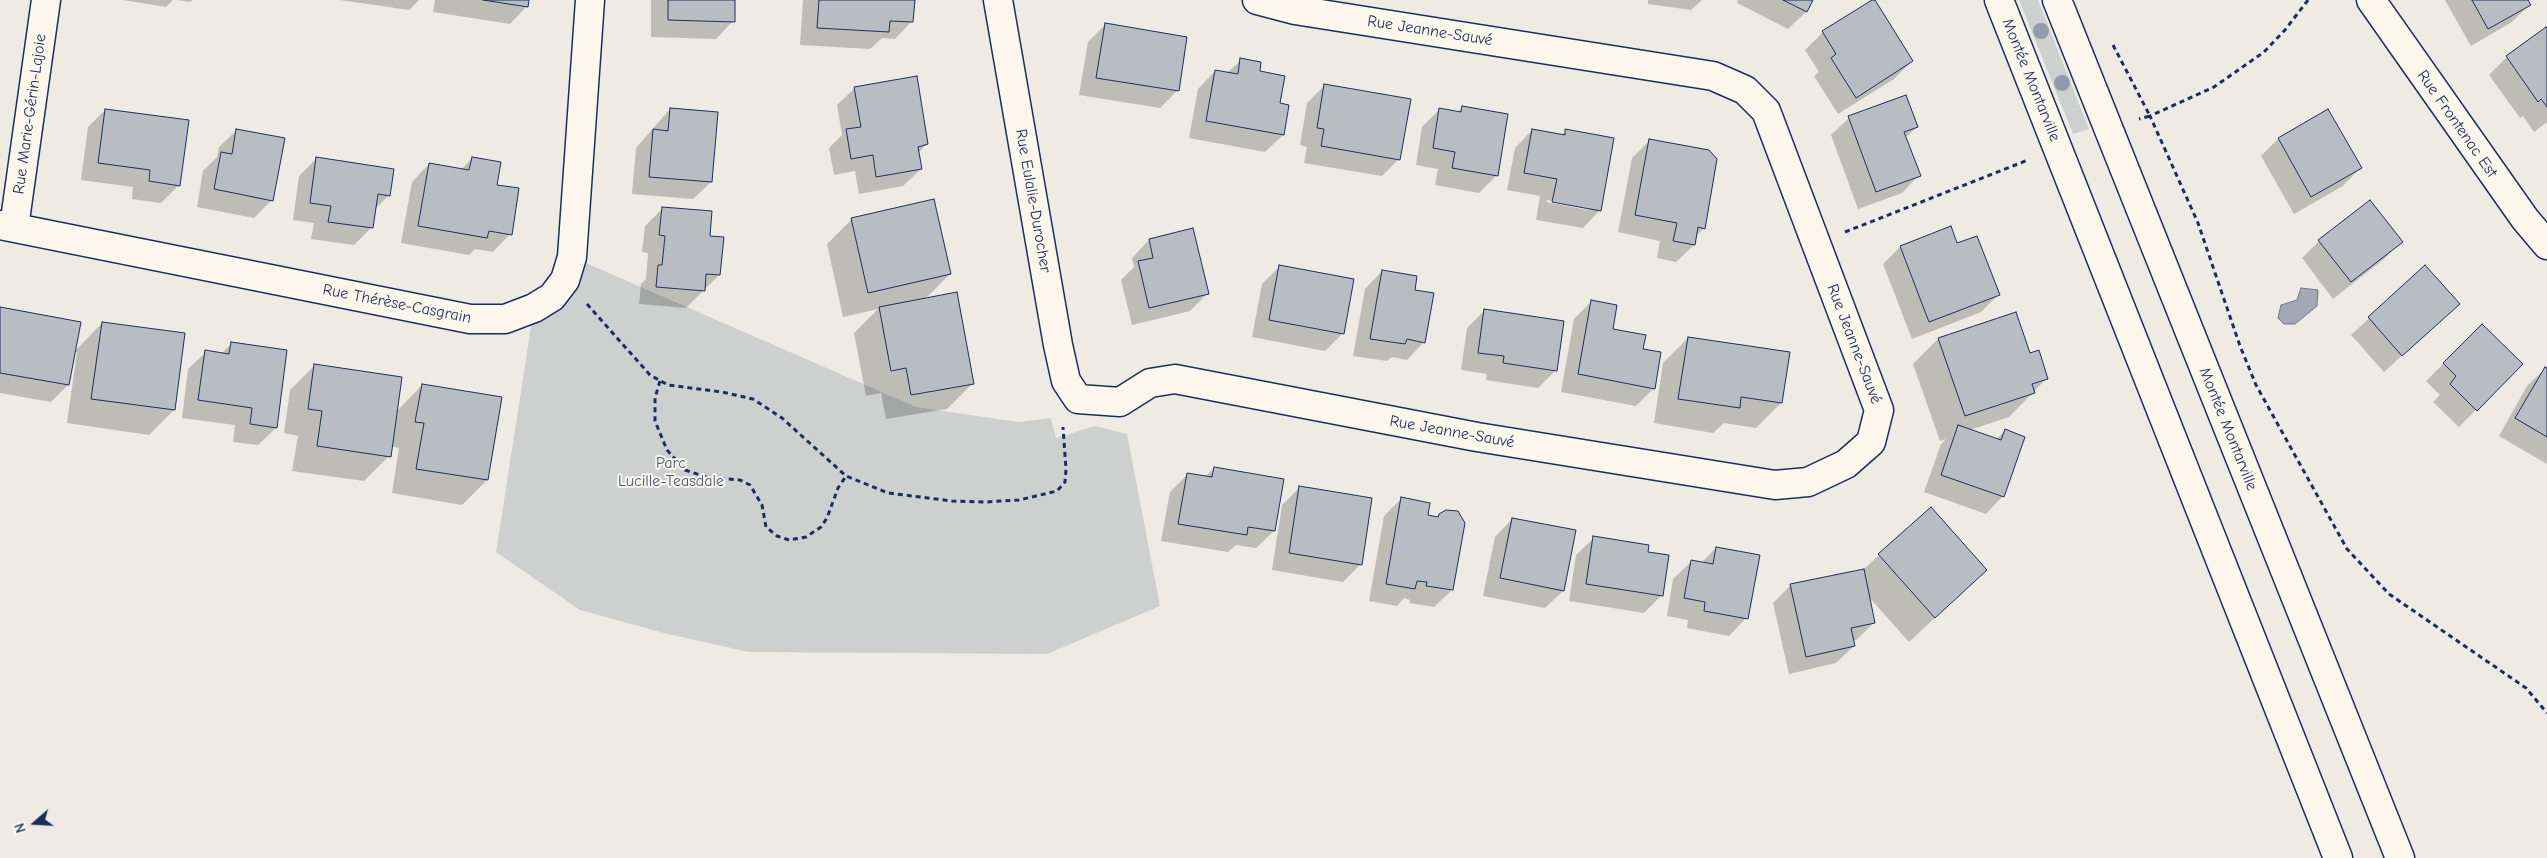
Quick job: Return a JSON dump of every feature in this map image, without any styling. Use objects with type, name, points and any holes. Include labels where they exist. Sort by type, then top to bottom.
[{"type":"street","name":"Rue Marie-Gérin-Lajoie","points":[[7,226],[46,0]]},
{"type":"street","name":"Rue Thérèse-Casgrain","points":[[7,226],[470,319],[505,319],[534,308],[552,297],[565,280],[572,257],[590,0]]},
{"type":"street","name":"Rue Eulalie-Durocher","points":[[998,0],[1058,344],[1066,381],[1078,399]]},
{"type":"street","name":"Rue Jeanne-Sauvé","points":[[1078,399],[1120,402],[1150,383],[1175,379],[1478,438],[1776,485],[1808,482],[1846,464],[1871,442],[1879,410],[1766,111],[1745,90],[1713,76],[1295,10],[1257,0]]},
{"type":"street","name":"Montée Montarville","points":[[1999,0],[2338,858]]},
{"type":"street","name":"Montée Montarville","points":[[2057,0],[2400,858]]},
{"type":"street","name":"Rue Frontenac Est","points":[[2370,0],[2525,219],[2547,245]]},
{"type":"path","points":[[2150,116],[2214,87],[2264,52],[2285,30],[2308,0]]},
{"type":"path","points":[[2111,41],[2150,116],[2198,223],[2240,346],[2256,385],[2347,549],[2389,594],[2526,688],[2547,713]]},
{"type":"path","points":[[1816,244],[2058,148]]},
{"type":"path","points":[[565,280],[650,375],[668,385],[722,392],[752,399],[782,418],[846,476],[888,493],[952,501],[986,502],[1019,500],[1058,491],[1065,482],[1066,469],[1062,425],[1078,399]]},
{"type":"path","points":[[660,381],[655,398],[655,421],[667,450],[685,470],[706,478],[740,480],[750,485],[758,494],[762,504],[766,527],[777,536],[789,540],[806,536],[821,527],[827,518],[838,488],[846,476]]},
{"type":"green space","points":[[2019,0],[2038,0],[2089,129],[2073,134]]},
{"type":"green space","name":"Parc Lucille-Teasdale","points":[[572,257],[916,407],[1018,422],[1051,418],[1056,438],[1095,426],[1127,434],[1160,606],[1047,654],[749,652],[664,633],[580,610],[496,552],[534,308]]},
{"type":"shaded area","points":[[2301,288],[2318,290],[2317,306],[2295,324],[2284,324],[2278,318],[2281,305],[2297,300]]},
{"type":"building","points":[[483,0],[529,0],[528,7]]},
{"type":"building","points":[[668,0],[735,0],[735,22],[668,20]]},
{"type":"building","points":[[819,0],[915,0],[913,22],[890,21],[889,32],[817,28]]},
{"type":"building","points":[[1783,0],[1813,0],[1807,12]]},
{"type":"building","points":[[1872,0],[1875,0],[1913,61],[1856,98],[1831,58],[1836,54],[1822,31]]},
{"type":"building","points":[[2472,0],[2528,0],[2531,5],[2488,29]]},
{"type":"building","points":[[1105,23],[1187,37],[1179,91],[1096,78]]},
{"type":"building","points":[[2546,27],[2547,107],[2541,99],[2538,102],[2506,56]]},
{"type":"building","points":[[1240,58],[1261,62],[1260,71],[1285,76],[1280,103],[1289,105],[1284,135],[1206,121],[1215,70],[1238,74]]},
{"type":"building","points":[[917,76],[928,144],[918,147],[922,169],[876,177],[873,155],[851,159],[846,129],[861,127],[854,87]]},
{"type":"building","points":[[1324,84],[1411,99],[1400,160],[1321,146],[1324,129],[1317,128]]},
{"type":"building","points":[[1906,95],[1918,127],[1904,132],[1921,176],[1876,192],[1848,116]]},
{"type":"building","points":[[1462,106],[1508,114],[1498,176],[1452,168],[1455,152],[1433,148],[1439,108],[1461,112]]},
{"type":"building","points":[[670,108],[718,112],[712,182],[649,177],[653,129],[668,131]]},
{"type":"building","points":[[105,109],[189,120],[180,186],[149,181],[150,170],[98,163]]},
{"type":"building","points":[[2328,109],[2362,168],[2311,197],[2278,138]]},
{"type":"building","points":[[236,129],[285,138],[273,201],[214,189],[221,152],[232,154]]},
{"type":"building","points":[[1532,129],[1565,135],[1565,129],[1614,138],[1601,211],[1552,202],[1557,179],[1524,173]]},
{"type":"building","points":[[1649,139],[1709,150],[1717,159],[1705,229],[1698,227],[1695,245],[1673,241],[1677,223],[1635,215]]},
{"type":"building","points":[[316,157],[394,169],[390,196],[378,194],[373,228],[328,222],[331,206],[310,203]]},
{"type":"building","points":[[472,157],[501,162],[497,185],[519,188],[512,235],[489,231],[487,238],[418,226],[429,163],[469,170]]},
{"type":"building","points":[[934,199],[951,274],[868,293],[851,218]]},
{"type":"building","points":[[2370,200],[2403,242],[2351,282],[2318,240]]},
{"type":"building","points":[[662,207],[712,211],[710,236],[724,237],[720,275],[706,274],[705,291],[656,287],[658,265],[662,265],[665,236],[659,235]]},
{"type":"building","points":[[1951,226],[1957,243],[1977,236],[2000,295],[1929,322],[1900,246]]},
{"type":"building","points":[[1193,228],[1209,294],[1149,308],[1138,261],[1153,258],[1149,239]]},
{"type":"building","points":[[1279,265],[1354,279],[1344,334],[1269,320]]},
{"type":"building","points":[[2425,265],[2460,304],[2402,356],[2368,317]]},
{"type":"building","points":[[1382,270],[1417,276],[1415,290],[1434,293],[1425,343],[1407,339],[1405,344],[1370,339]]},
{"type":"building","points":[[957,292],[974,384],[911,395],[906,368],[891,371],[879,307]]},
{"type":"building","points":[[1591,300],[1617,305],[1613,329],[1646,335],[1643,349],[1661,352],[1655,389],[1578,374]]},
{"type":"building","points":[[0,307],[81,322],[69,385],[0,373]]},
{"type":"building","points":[[1484,309],[1564,321],[1557,371],[1503,363],[1504,356],[1478,353]]},
{"type":"building","points":[[2016,312],[2030,353],[2039,350],[2048,379],[2032,384],[2035,393],[1965,416],[1938,338]]},
{"type":"building","points":[[102,322],[185,333],[175,410],[91,399]]},
{"type":"building","points":[[2482,324],[2523,364],[2477,411],[2450,384],[2456,376],[2443,363]]},
{"type":"building","points":[[1688,337],[1790,352],[1782,403],[1741,397],[1740,408],[1678,399]]},
{"type":"building","points":[[231,342],[287,350],[277,428],[250,424],[252,408],[198,400],[205,350],[229,354]]},
{"type":"building","points":[[314,364],[402,377],[391,457],[317,446],[322,411],[308,409]]},
{"type":"building","points":[[2545,367],[2547,368],[2547,437],[2515,418]]},
{"type":"building","points":[[422,384],[502,397],[488,480],[416,469],[424,423],[415,422]]},
{"type":"building","points":[[1958,425],[2001,440],[2005,429],[2025,437],[2004,497],[1941,475]]},
{"type":"building","points":[[1214,467],[1284,479],[1275,531],[1248,527],[1247,535],[1178,524],[1187,473],[1212,477]]},
{"type":"building","points":[[1299,486],[1372,498],[1362,565],[1289,553]]},
{"type":"building","points":[[1401,497],[1430,503],[1428,515],[1438,517],[1439,514],[1446,510],[1458,511],[1465,523],[1453,590],[1426,586],[1427,582],[1417,581],[1415,589],[1386,584]]},
{"type":"building","points":[[1931,507],[1987,570],[1935,618],[1878,554]]},
{"type":"building","points":[[1512,518],[1576,530],[1564,591],[1500,578]]},
{"type":"building","points":[[1593,536],[1649,545],[1648,552],[1669,555],[1663,596],[1586,584]]},
{"type":"building","points":[[1716,547],[1760,555],[1748,619],[1704,611],[1705,602],[1684,598],[1691,560],[1713,564]]},
{"type":"building","points":[[1864,569],[1875,623],[1851,628],[1855,646],[1806,657],[1790,584]]}]
